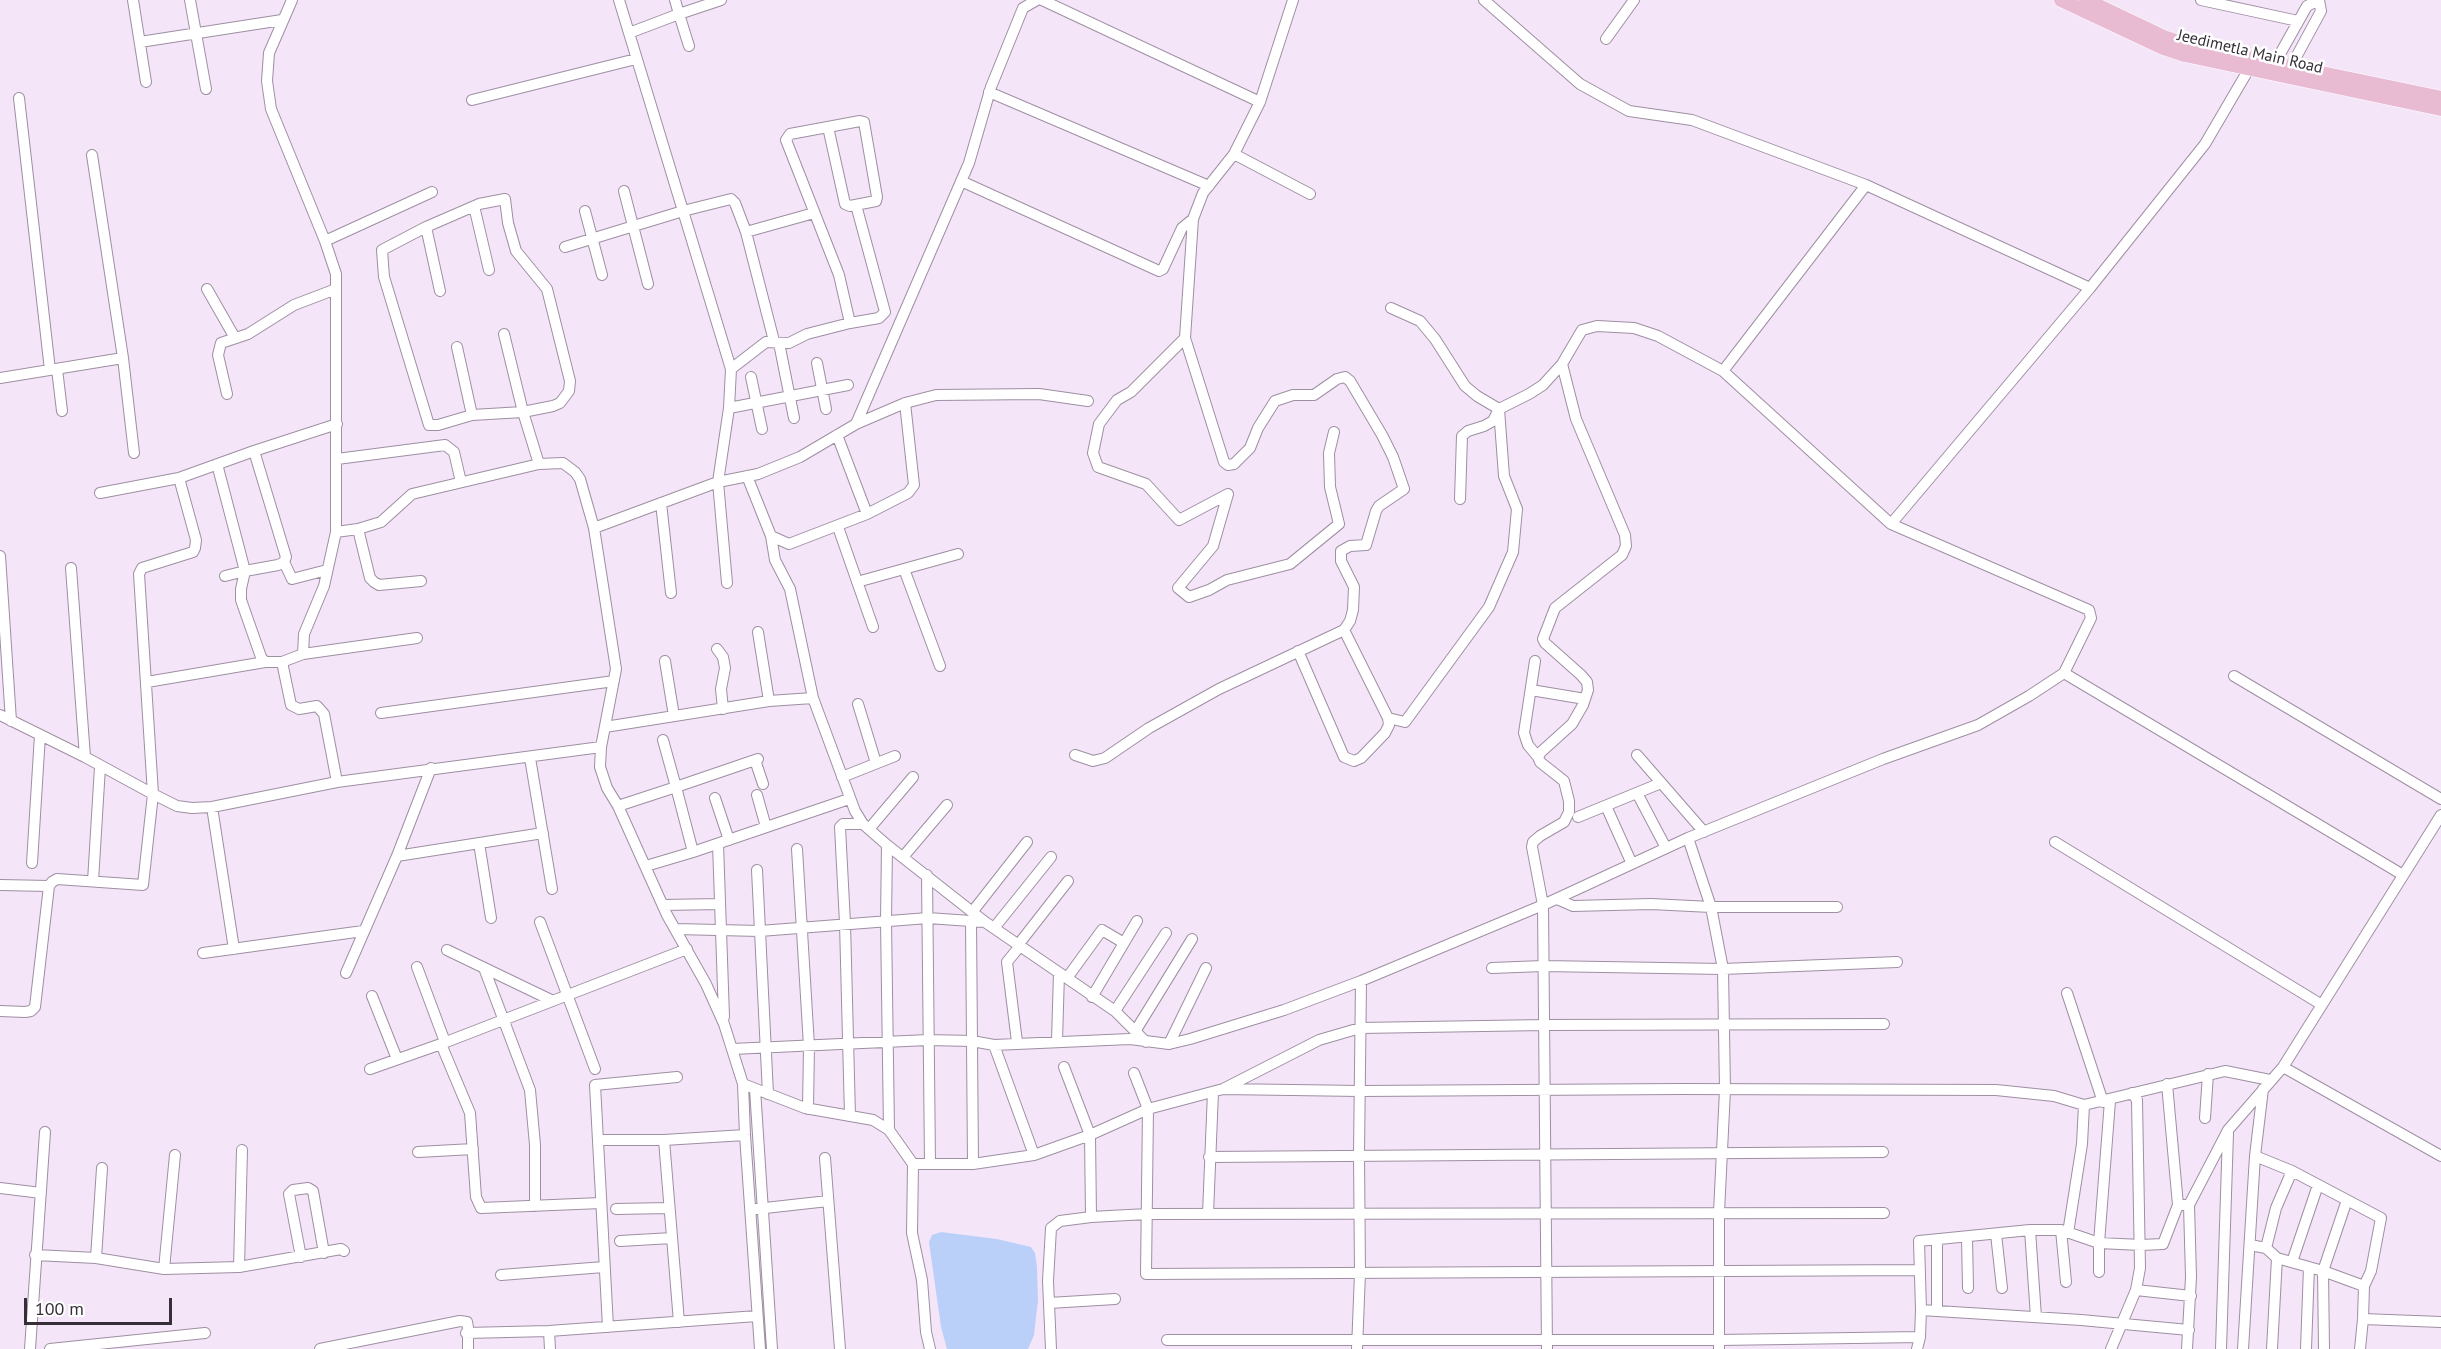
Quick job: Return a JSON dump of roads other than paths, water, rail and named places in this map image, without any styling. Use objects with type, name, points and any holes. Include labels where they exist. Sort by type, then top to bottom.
[{"type":"main road","name":"Jeedimetla Main Road","points":[[2061,0],[2167,49],[2272,67],[2441,109]]},
{"type":"main road","name":"Jeedimetla Main Road","points":[[2086,0],[2166,38],[2252,64]]},
{"type":"main road","name":"Jeedimetla Main Road","points":[[2288,72],[2441,98]]},
{"type":"street","points":[[133,0],[146,82]]},
{"type":"street","points":[[190,0],[206,88]]},
{"type":"street","points":[[292,0],[269,53],[267,81],[271,109],[325,241],[336,274],[336,532],[321,593],[306,628],[303,654]]},
{"type":"street","points":[[620,0],[731,369],[729,408],[718,482],[727,583]]},
{"type":"street","points":[[675,0],[689,46]]},
{"type":"street","points":[[629,33],[721,0]]},
{"type":"street","points":[[856,424],[969,163],[989,92],[1023,8],[1037,0]]},
{"type":"street","points":[[1042,0],[1260,102]]},
{"type":"street","points":[[1074,755],[1093,761],[1104,758],[1149,728],[1219,689],[1344,630],[1353,610],[1354,587],[1341,561],[1341,551],[1350,546],[1366,545],[1379,506],[1404,489],[1393,457],[1382,435],[1350,381],[1345,377],[1337,379],[1314,395],[1293,395],[1275,401],[1258,428],[1250,448],[1234,465],[1228,465],[1224,462],[1185,338],[1193,219],[1203,193],[1234,154],[1260,102],[1293,0]]},
{"type":"street","points":[[1484,0],[1580,84],[1629,111],[1692,120],[1866,185],[2090,288]]},
{"type":"street","points":[[1606,39],[1634,0]]},
{"type":"street","points":[[2201,0],[2298,21]]},
{"type":"street","points":[[2272,67],[2307,6],[2318,0],[2321,10],[2288,72]]},
{"type":"street","points":[[140,42],[282,20]]},
{"type":"street","points":[[472,100],[636,59]]},
{"type":"street","points":[[1891,524],[2090,288],[2205,144],[2252,64]]},
{"type":"street","points":[[989,92],[1209,186]]},
{"type":"street","points":[[19,98],[53,369],[62,411]]},
{"type":"street","points":[[828,127],[846,206],[874,202],[878,197],[864,122],[860,121],[790,134],[786,140],[839,275],[850,323]]},
{"type":"street","points":[[1234,154],[1311,194]]},
{"type":"street","points":[[92,155],[123,358],[134,453]]},
{"type":"street","points":[[961,181],[1159,271],[1163,269],[1182,228],[1193,219]]},
{"type":"street","points":[[1723,371],[1866,185]]},
{"type":"street","points":[[624,191],[648,284]]},
{"type":"street","points":[[325,241],[432,192]]},
{"type":"street","points":[[505,199],[516,251],[547,289],[570,381],[566,397],[553,406],[524,412],[472,415],[438,425],[428,424],[384,277],[382,250],[474,206],[505,199]]},
{"type":"street","points":[[565,248],[683,211],[731,199],[735,203],[746,232],[794,418]]},
{"type":"street","points":[[731,369],[764,343],[789,343],[807,334],[879,318],[885,312],[856,205]]},
{"type":"street","points":[[474,206],[489,270]]},
{"type":"street","points":[[585,212],[602,275]]},
{"type":"street","points":[[746,232],[814,213]]},
{"type":"street","points":[[426,227],[440,291]]},
{"type":"street","points":[[207,289],[235,338]]},
{"type":"street","points":[[227,394],[218,355],[218,348],[221,344],[267,323],[294,305],[336,289]]},
{"type":"street","points":[[1391,308],[1420,321],[1435,339],[1466,386],[1477,396],[1499,409]]},
{"type":"street","points":[[732,1049],[928,1040],[972,1041],[994,1045],[1017,1042],[1130,1039],[1168,1044],[1190,1040],[1284,1010],[1361,981],[1557,899],[1688,838],[1886,758],[1978,725],[2064,673],[2091,618],[2089,610],[1891,524],[1723,371],[1658,336],[1634,328],[1597,326],[1582,330],[1562,364],[1543,385],[1499,409],[1493,421],[1468,431],[1462,436],[1460,499]]},
{"type":"street","points":[[504,334],[539,464]]},
{"type":"street","points":[[1185,338],[1131,392],[1117,400],[1100,424],[1093,453],[1098,467],[1146,484],[1179,520],[1228,494],[1213,546],[1178,588],[1189,597],[1227,580],[1290,564],[1339,524],[1330,488],[1329,453],[1334,432]]},
{"type":"street","points":[[457,347],[472,415]]},
{"type":"street","points":[[0,378],[123,358]]},
{"type":"street","points":[[817,363],[826,410]]},
{"type":"street","points":[[1538,757],[1572,724],[1588,690],[1587,682],[1545,644],[1544,634],[1555,608],[1622,555],[1626,546],[1625,535],[1576,419],[1562,364]]},
{"type":"street","points":[[751,377],[762,429]]},
{"type":"street","points":[[729,408],[848,385]]},
{"type":"street","points":[[594,528],[718,482],[747,476],[800,457],[856,424],[905,404],[936,395],[1039,394],[1088,401]]},
{"type":"street","points":[[771,536],[789,544],[837,527],[908,493],[914,485],[905,404]]},
{"type":"street","points":[[1388,718],[1405,722],[1446,668],[1489,607],[1513,552],[1517,509],[1504,476],[1499,409]]},
{"type":"street","points":[[100,493],[179,478],[337,424]]},
{"type":"street","points":[[837,435],[867,514]]},
{"type":"street","points":[[337,459],[445,445],[453,452],[461,482]]},
{"type":"street","points":[[254,451],[285,552],[284,562],[292,579],[327,570]]},
{"type":"street","points":[[336,532],[358,529],[381,522],[412,494],[539,464],[563,463],[580,479],[594,528],[616,669],[601,747],[600,767],[607,788],[618,806],[663,905],[724,1024],[743,1084],[760,1349]]},
{"type":"street","points":[[217,464],[245,571],[241,600],[261,657],[265,662]]},
{"type":"street","points":[[747,476],[771,536],[775,560],[790,589],[813,698],[849,799],[866,826],[927,875],[972,916],[990,925],[1115,1011],[1146,1042]]},
{"type":"street","points":[[0,1011],[25,1012],[31,1011],[34,1007],[49,886],[57,879],[143,885],[153,794],[139,574],[142,568],[193,552],[195,548],[196,540],[179,478]]},
{"type":"street","points":[[661,503],[670,593]]},
{"type":"street","points":[[837,527],[873,627]]},
{"type":"street","points":[[358,529],[370,578],[374,582],[379,585],[421,581]]},
{"type":"street","points":[[857,582],[958,554]]},
{"type":"street","points":[[0,556],[11,721]]},
{"type":"street","points":[[225,576],[284,562]]},
{"type":"street","points":[[70,568],[85,757]]},
{"type":"street","points":[[904,569],[940,666]]},
{"type":"street","points":[[1298,651],[1344,757],[1354,761],[1361,758],[1385,733],[1389,725],[1388,718],[1344,630]]},
{"type":"street","points":[[758,632],[769,701]]},
{"type":"street","points":[[147,682],[265,662],[282,662],[303,654],[417,638]]},
{"type":"street","points":[[717,649],[723,657],[725,668],[721,689],[723,709]]},
{"type":"street","points":[[665,661],[674,716]]},
{"type":"street","points":[[1536,661],[1524,733],[1528,745],[1540,762],[1564,781],[1569,801],[1569,812],[1564,822],[1533,842],[1532,848],[1543,905],[1547,1345]]},
{"type":"street","points":[[282,662],[291,705],[299,710],[317,706],[324,714],[337,782]]},
{"type":"street","points":[[2064,673],[2403,875]]},
{"type":"street","points":[[2234,676],[2441,799]]},
{"type":"street","points":[[381,713],[614,681]]},
{"type":"street","points":[[1531,690],[1585,699]]},
{"type":"street","points":[[605,727],[769,701],[813,698]]},
{"type":"street","points":[[858,704],[876,763]]},
{"type":"street","points":[[0,715],[177,806],[212,807],[337,782],[601,747]]},
{"type":"street","points":[[32,863],[40,735]]},
{"type":"street","points":[[663,740],[693,852]]},
{"type":"street","points":[[1637,755],[1704,832]]},
{"type":"street","points":[[842,777],[894,756]]},
{"type":"street","points":[[530,758],[552,889]]},
{"type":"street","points":[[618,806],[756,760],[763,784]]},
{"type":"street","points":[[93,881],[100,766]]},
{"type":"street","points":[[346,973],[397,856],[431,768]]},
{"type":"street","points":[[850,1116],[846,923],[840,827],[843,825],[866,826],[913,777]]},
{"type":"street","points":[[1578,817],[1661,783]]},
{"type":"street","points":[[1637,793],[1666,848]]},
{"type":"street","points":[[757,795],[766,827]]},
{"type":"street","points":[[715,798],[724,842],[720,904],[724,1024]]},
{"type":"street","points":[[646,866],[849,799]]},
{"type":"street","points":[[903,857],[947,805]]},
{"type":"street","points":[[1606,806],[1632,864]]},
{"type":"street","points":[[212,807],[234,949]]},
{"type":"street","points":[[1929,1349],[1917,1349],[1921,1310],[1918,1241],[2030,1230],[2064,1231],[2099,1243],[2163,1244],[2183,1205],[2228,1130],[2283,1067],[2441,815]]},
{"type":"street","points":[[397,856],[543,833]]},
{"type":"street","points":[[1688,838],[1711,907],[1723,969],[1725,1090],[1719,1212],[1719,1345]]},
{"type":"street","points":[[973,1164],[972,916],[1028,842]]},
{"type":"street","points":[[2055,842],[2322,1005]]},
{"type":"street","points":[[479,843],[491,918]]},
{"type":"street","points":[[887,845],[890,1130]]},
{"type":"street","points":[[796,849],[809,1046],[808,1109]]},
{"type":"street","points":[[990,925],[1051,857]]},
{"type":"street","points":[[757,870],[768,1094]]},
{"type":"street","points":[[927,875],[930,1164]]},
{"type":"street","points":[[1017,1042],[1007,962],[1068,881]]},
{"type":"street","points":[[0,885],[49,886]]},
{"type":"street","points":[[1557,899],[1573,906],[1651,904],[1711,907],[1837,907]]},
{"type":"street","points":[[663,905],[720,904]]},
{"type":"street","points":[[676,929],[720,932],[760,931],[846,923],[972,916]]},
{"type":"street","points":[[1092,997],[1137,921]]},
{"type":"street","points":[[540,922],[595,1069]]},
{"type":"street","points":[[1057,1041],[1063,976],[1102,930],[1124,943]]},
{"type":"street","points":[[203,953],[363,931]]},
{"type":"street","points":[[1115,1011],[1166,933]]},
{"type":"street","points":[[1136,1030],[1192,939]]},
{"type":"street","points":[[370,1069],[687,949]]},
{"type":"street","points":[[447,950],[551,1000]]},
{"type":"street","points":[[1492,968],[1543,966],[1723,969],[1897,962]]},
{"type":"street","points":[[417,967],[470,1113],[476,1197],[481,1208],[601,1203]]},
{"type":"street","points":[[484,968],[526,1079],[533,1104],[535,1206]]},
{"type":"street","points":[[1168,1044],[1206,968]]},
{"type":"street","points":[[1357,1345],[1360,1273],[1361,981]]},
{"type":"street","points":[[2067,993],[2107,1102],[2099,1272]]},
{"type":"street","points":[[372,996],[397,1059]]},
{"type":"street","points":[[913,1164],[973,1164],[1034,1155],[1090,1135],[1148,1109],[1218,1090],[1319,1040],[1360,1028],[1884,1024]]},
{"type":"street","points":[[994,1045],[1034,1155]]},
{"type":"street","points":[[1064,1067],[1090,1135],[1091,1217]]},
{"type":"street","points":[[2283,1067],[2441,1156]]},
{"type":"street","points":[[1218,1090],[1996,1090],[2043,1094],[2084,1105],[2107,1102],[2132,1093],[2225,1071],[2267,1084]]},
{"type":"street","points":[[1134,1073],[1148,1109],[1146,1274],[1920,1270]]},
{"type":"street","points":[[2205,1118],[2208,1074]]},
{"type":"street","points":[[608,1327],[595,1085],[677,1077]]},
{"type":"street","points":[[743,1084],[808,1109],[873,1120],[890,1130],[913,1164],[912,1233],[922,1280],[926,1332],[930,1349]]},
{"type":"street","points":[[2167,1084],[2183,1205],[2191,1214],[2191,1296],[2187,1349]]},
{"type":"street","points":[[2243,1349],[2256,1156],[2267,1084]]},
{"type":"street","points":[[755,1089],[772,1349]]},
{"type":"street","points":[[1208,1214],[1209,1157],[1218,1090]]},
{"type":"street","points":[[2111,1349],[2136,1290],[2140,1268],[2138,1100],[2132,1093]]},
{"type":"street","points":[[2066,1282],[2064,1231],[2082,1144],[2084,1105]]},
{"type":"street","points":[[2221,1349],[2228,1130]]},
{"type":"street","points":[[30,1349],[45,1132]]},
{"type":"street","points":[[598,1140],[664,1140],[745,1135]]},
{"type":"street","points":[[664,1140],[679,1322]]},
{"type":"street","points":[[418,1152],[474,1149]]},
{"type":"street","points":[[239,1267],[242,1150]]},
{"type":"street","points":[[1209,1157],[1883,1152]]},
{"type":"street","points":[[164,1269],[176,1155]]},
{"type":"street","points":[[2256,1156],[2381,1218],[2371,1271],[2364,1286],[2360,1349]]},
{"type":"street","points":[[825,1158],[840,1349]]},
{"type":"street","points":[[96,1258],[102,1168]]},
{"type":"street","points":[[2266,1248],[2276,1208],[2292,1172]]},
{"type":"street","points":[[2292,1262],[2318,1185]]},
{"type":"street","points":[[0,1188],[41,1193]]},
{"type":"street","points":[[301,1257],[289,1194],[293,1190],[308,1188],[313,1191],[324,1252]]},
{"type":"street","points":[[750,1209],[828,1200]]},
{"type":"street","points":[[2324,1349],[2323,1271],[2347,1200]]},
{"type":"street","points":[[616,1209],[669,1208]]},
{"type":"street","points":[[1052,1349],[1048,1281],[1052,1228],[1060,1221],[1147,1214],[1884,1213]]},
{"type":"street","points":[[2030,1230],[2036,1317]]},
{"type":"street","points":[[1996,1234],[2002,1288]]},
{"type":"street","points":[[1967,1237],[1968,1288]]},
{"type":"street","points":[[620,1241],[672,1238]]},
{"type":"street","points":[[1937,1240],[1937,1311]]},
{"type":"street","points":[[2250,1245],[2266,1248],[2277,1258],[2364,1286]]},
{"type":"street","points":[[35,1255],[96,1258],[164,1269],[239,1267],[340,1249],[344,1251]]},
{"type":"street","points":[[2272,1349],[2277,1258]]},
{"type":"street","points":[[501,1275],[604,1267]]},
{"type":"street","points":[[2306,1349],[2309,1267]]},
{"type":"street","points":[[2136,1290],[2191,1296]]},
{"type":"street","points":[[1049,1303],[1115,1299]]},
{"type":"street","points":[[1921,1310],[2189,1330]]},
{"type":"street","points":[[320,1349],[460,1321],[467,1322],[467,1338],[482,1334],[757,1316]]},
{"type":"street","points":[[2363,1319],[2441,1322]]},
{"type":"street","points":[[549,1331],[550,1349]]},
{"type":"street","points":[[51,1349],[205,1333]]},
{"type":"street","points":[[1167,1340],[1357,1345],[1719,1345],[1920,1337]]},
{"type":"water","points":[[941,1232],[997,1239],[1031,1247],[1035,1253],[1037,1267],[1038,1300],[1034,1335],[1028,1349],[947,1349],[941,1327],[929,1242],[932,1235]]}]
